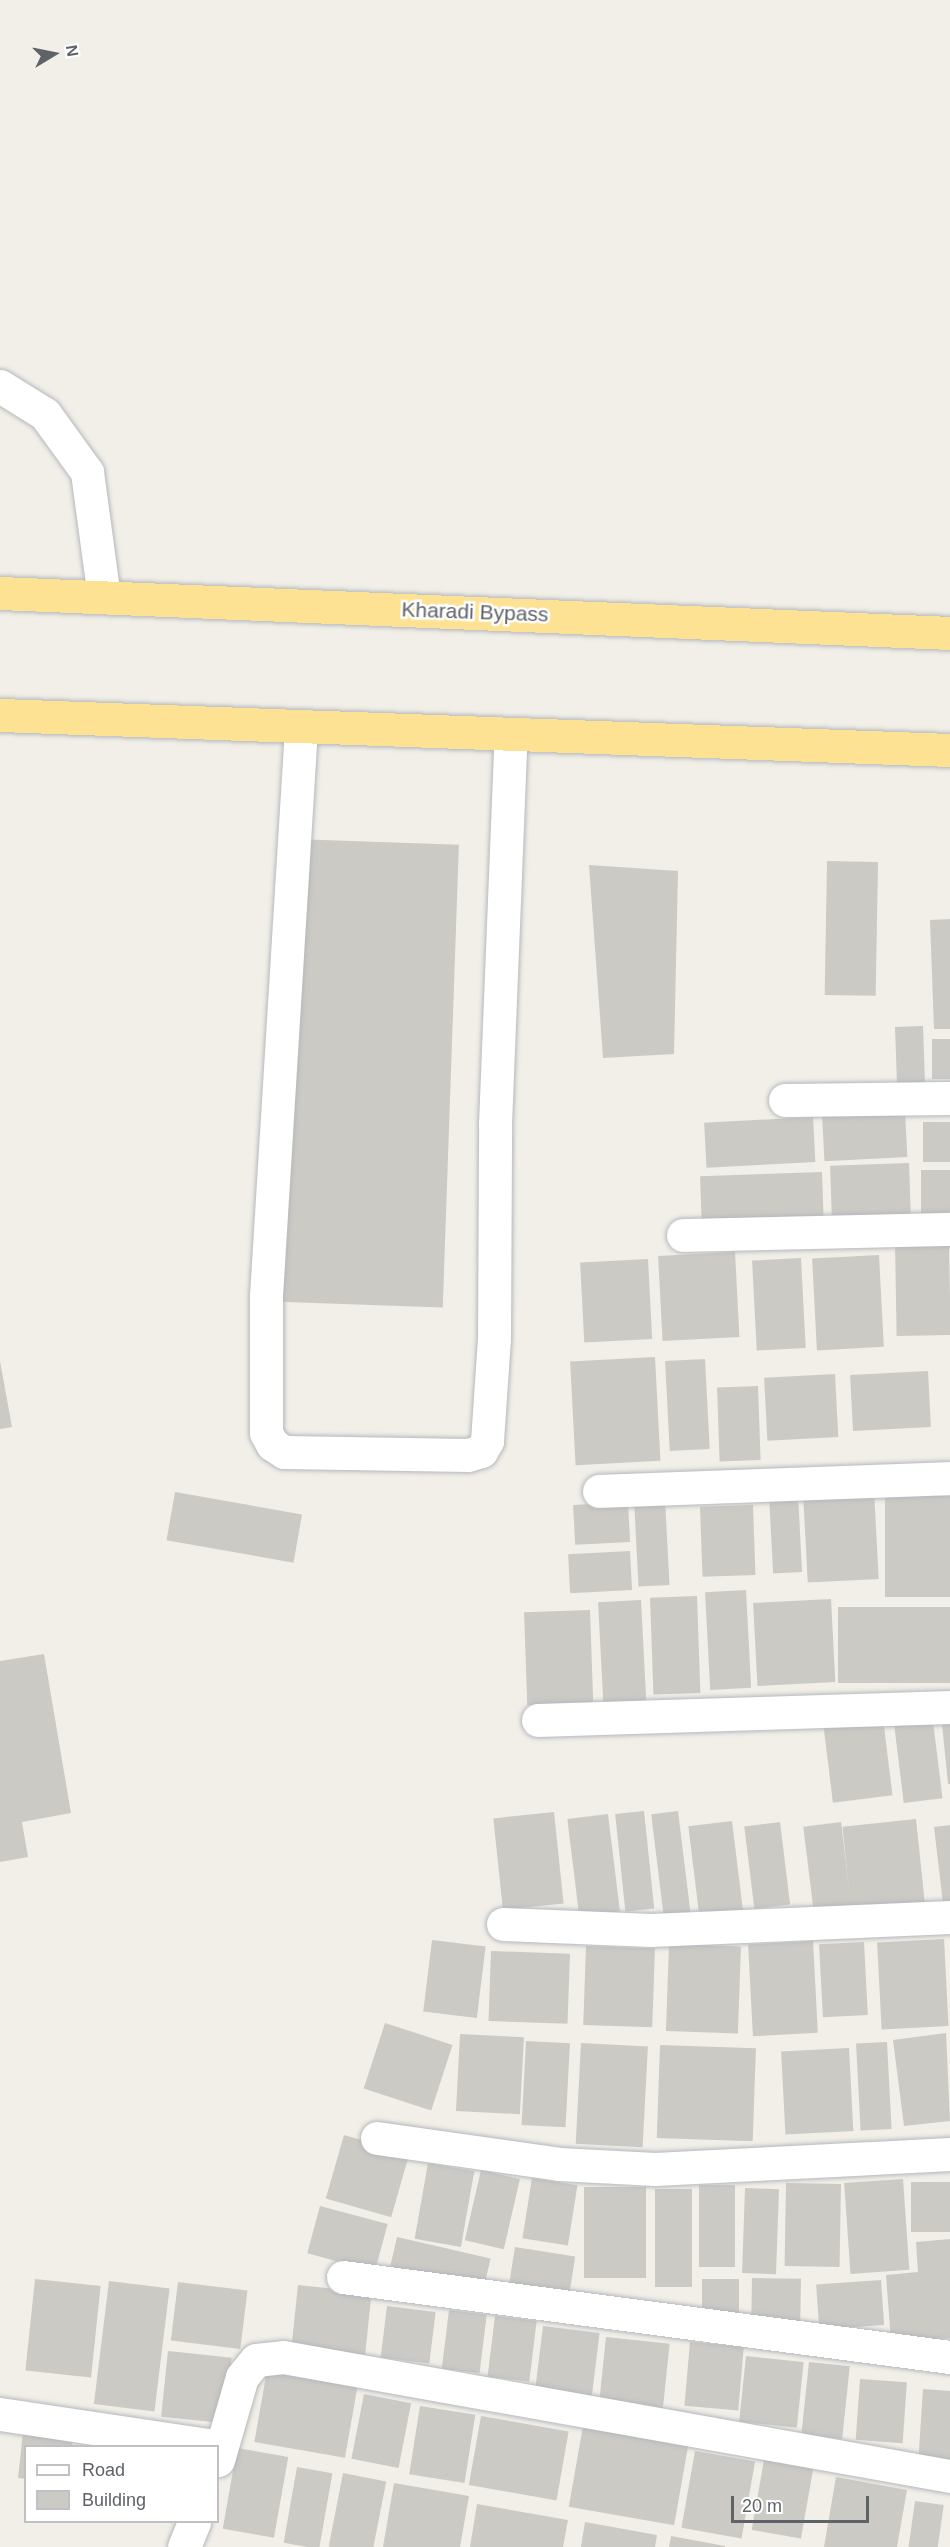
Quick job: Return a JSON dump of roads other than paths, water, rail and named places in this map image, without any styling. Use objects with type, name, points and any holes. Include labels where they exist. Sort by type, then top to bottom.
[{"type":"highway","name":"Kharadi Bypass","points":[[0,594],[950,633]]},
{"type":"highway","points":[[0,715],[301,728],[950,750]]},
{"type":"street","points":[[0,386],[45,414],[87,472],[104,597]]},
{"type":"street","points":[[301,728],[266,1296],[266,1433],[272,1444],[284,1452],[468,1455],[481,1451],[487,1441],[494,1339],[495,1124],[511,734]]},
{"type":"street","points":[[785,1100],[950,1098]]},
{"type":"street","points":[[683,1235],[950,1229]]},
{"type":"street","points":[[599,1491],[950,1478]]},
{"type":"street","points":[[538,1720],[950,1707]]},
{"type":"street","points":[[503,1924],[651,1930],[950,1917]]},
{"type":"street","points":[[377,2138],[559,2164],[655,2169],[950,2154]]},
{"type":"street","points":[[343,2277],[950,2357]]},
{"type":"street","points":[[220,2454],[242,2377],[256,2361],[283,2356],[950,2476]]},
{"type":"street","points":[[0,2414],[170,2445]]},
{"type":"street","points":[[184,2547],[194,2523]]}]
